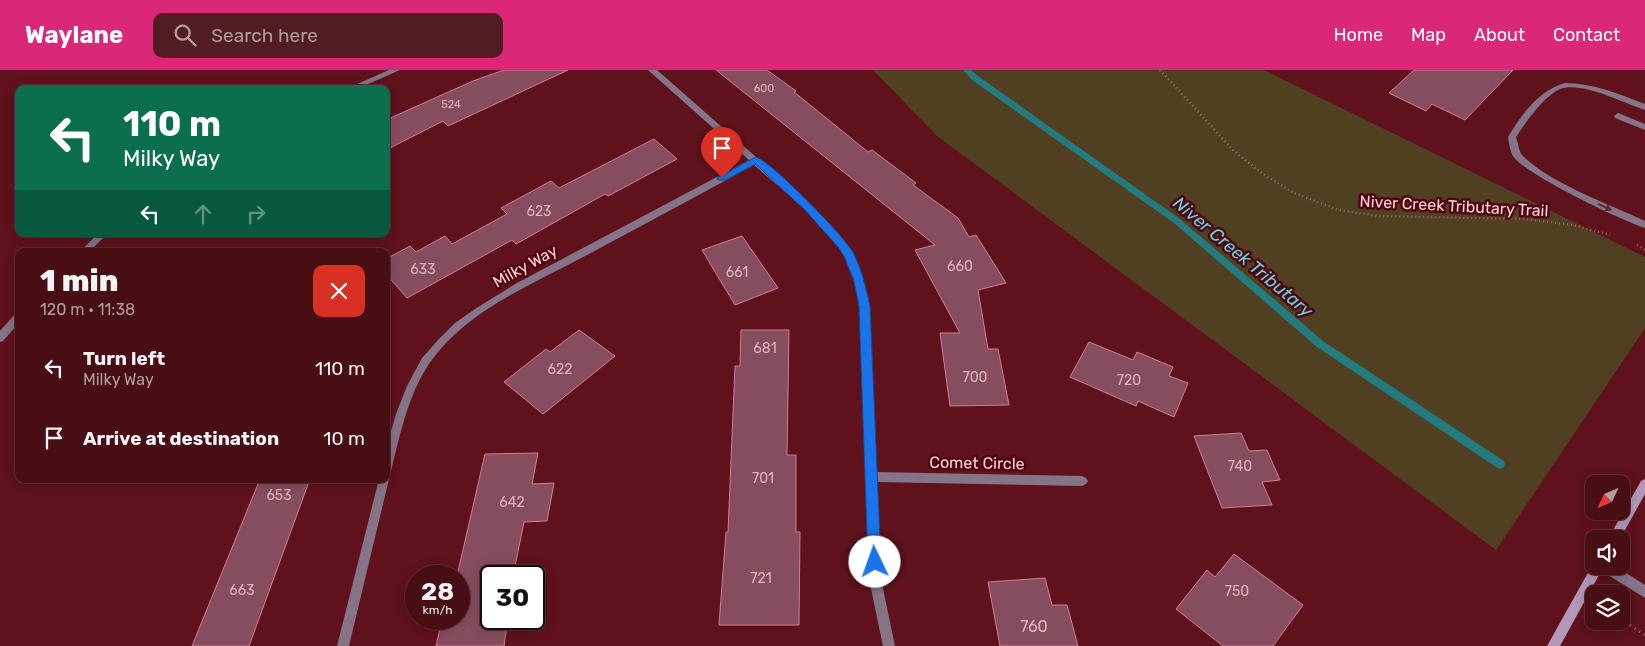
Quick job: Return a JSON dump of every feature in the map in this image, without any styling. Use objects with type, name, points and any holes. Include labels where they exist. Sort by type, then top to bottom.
[{"type":"main road","points":[[1619,530],[1645,484]]},
{"type":"main road","points":[[1553,646],[1593,575]]},
{"type":"street","points":[[360,85],[396,70]]},
{"type":"street","points":[[652,70],[809,208],[849,254],[860,281],[864,306],[876,579],[889,646]]},
{"type":"street","points":[[1645,107],[1593,89],[1576,86],[1556,88],[1519,124],[1512,137],[1518,155],[1538,172],[1566,188],[1645,225]]},
{"type":"street","points":[[1618,116],[1645,127]]},
{"type":"street","name":"Milky Way","points":[[390,455],[398,424],[426,362],[442,341],[462,323],[502,297],[756,160]]},
{"type":"street","points":[[87,248],[100,237]]},
{"type":"street","points":[[0,338],[15,321]]},
{"type":"street","name":"Comet Circle","points":[[871,477],[1082,481]]},
{"type":"street","points":[[343,646],[383,483]]},
{"type":"street","points":[[1618,575],[1645,592]]},
{"type":"path","name":"Niver Creek Tributary Trail","points":[[1160,70],[1234,151],[1263,174],[1294,193],[1339,210],[1378,216],[1526,219],[1573,225],[1611,235]]},
{"type":"path","points":[[1629,242],[1645,250]]},
{"type":"path","points":[[1630,625],[1645,635]]},
{"type":"shaded area","points":[[873,70],[1264,70],[1645,257],[1645,328],[1496,550],[937,136]]},
{"type":"building","points":[[504,70],[568,70],[448,126],[443,121],[390,148],[390,118],[473,81]]},
{"type":"building","points":[[716,70],[767,70],[796,91],[794,92],[868,152],[872,150],[916,183],[913,185],[958,218],[969,237],[976,235],[1006,283],[978,290],[988,349],[998,349],[1009,405],[950,406],[940,333],[960,333],[915,250],[935,245]]},
{"type":"building","points":[[1414,70],[1513,70],[1465,120],[1432,104],[1426,111],[1389,93]]},
{"type":"building","points":[[654,139],[677,159],[608,196],[605,194],[516,244],[512,240],[407,298],[390,279],[390,257],[410,246],[416,252],[445,236],[452,244],[507,214],[501,208],[551,181],[559,188]]},
{"type":"building","points":[[742,236],[778,288],[735,305],[702,250]]},
{"type":"building","points":[[579,330],[615,356],[543,414],[504,382],[546,349],[550,352]]},
{"type":"building","points":[[741,330],[789,330],[787,455],[796,455],[796,532],[800,532],[799,625],[719,625],[726,532],[728,532],[735,366],[740,366]]},
{"type":"building","points":[[1089,342],[1133,360],[1137,352],[1173,367],[1169,376],[1188,383],[1174,417],[1138,401],[1136,406],[1070,377]]},
{"type":"building","points":[[1241,433],[1249,451],[1267,450],[1280,480],[1262,482],[1272,505],[1222,508],[1194,436]]},
{"type":"building","points":[[538,453],[532,484],[554,483],[547,521],[524,522],[515,565],[480,565],[480,630],[506,630],[504,646],[436,646],[440,630],[470,630],[470,565],[460,565],[485,454]]},
{"type":"building","points":[[258,483],[309,483],[249,646],[192,646]]},
{"type":"building","points":[[1234,554],[1303,605],[1273,646],[1223,646],[1176,609],[1207,570],[1215,577]]},
{"type":"building","points":[[1045,578],[1052,605],[1067,605],[1078,646],[1000,646],[988,582]]},
{"type":"waterway","name":"Niver Creek Tributary","points":[[967,70],[975,78],[1177,221],[1320,344],[1500,464]]},
{"type":"route","points":[[722,178],[756,160],[809,208],[842,244],[849,254],[860,281],[864,306],[875,562]]}]
